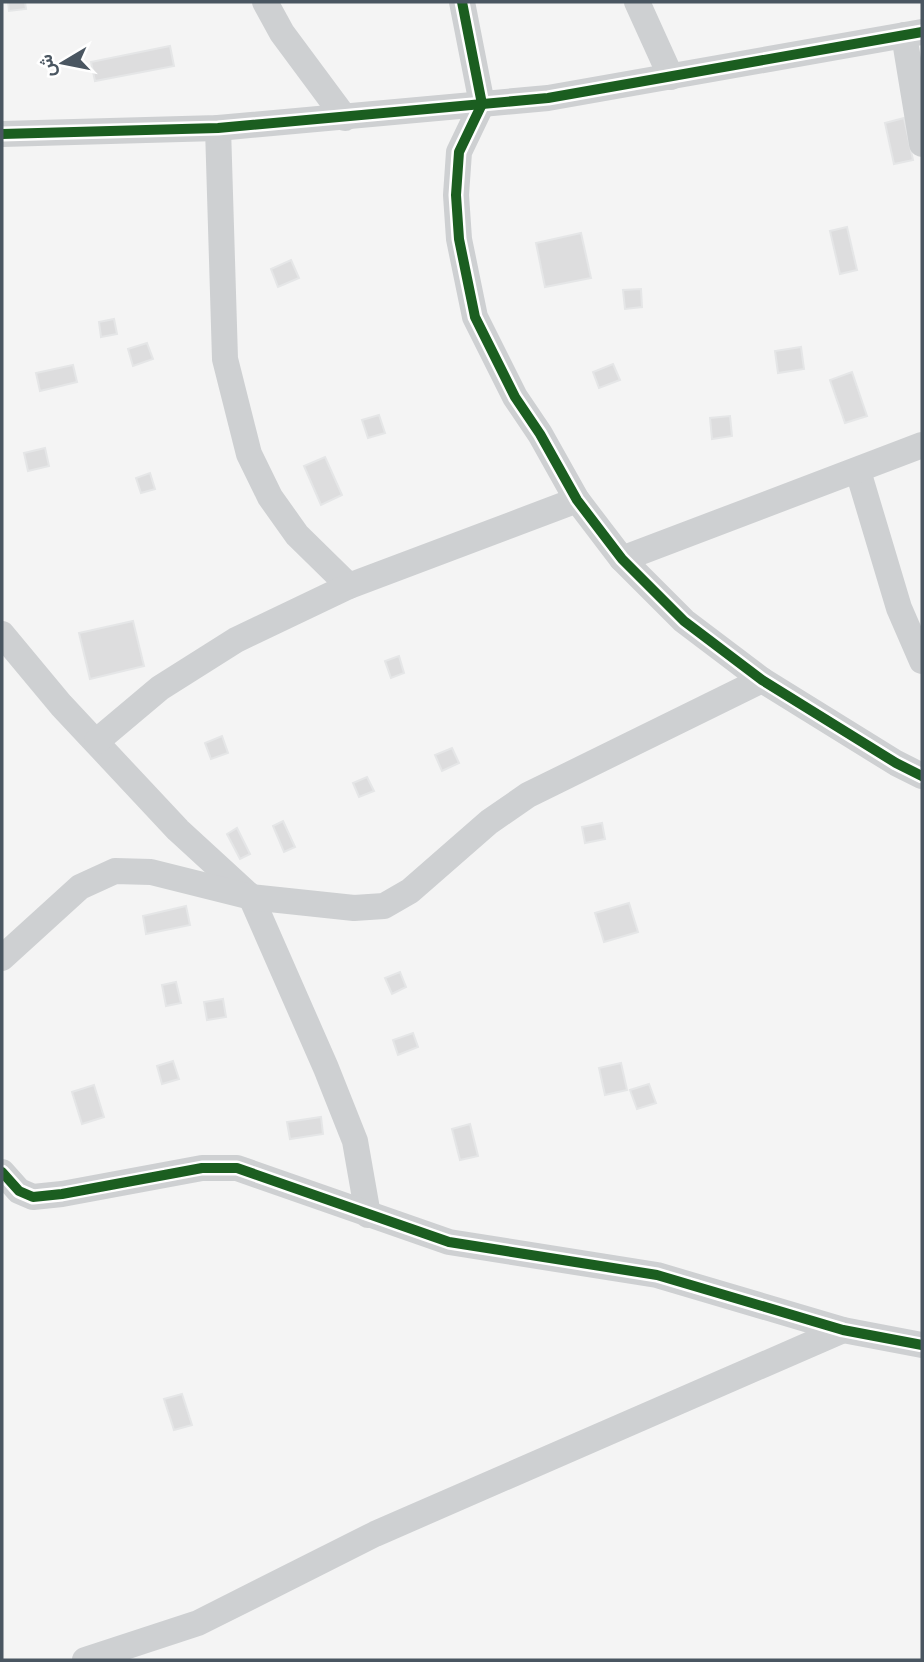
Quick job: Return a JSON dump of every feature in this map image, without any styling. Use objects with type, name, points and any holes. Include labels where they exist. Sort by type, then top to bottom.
[{"type":"street","points":[[265,2],[282,33],[345,118]]},
{"type":"street","points":[[462,2],[482,104],[460,152],[456,195],[459,239],[475,317],[515,397],[540,433],[577,500],[622,559],[684,621],[762,680],[896,763],[922,776]]},
{"type":"street","points":[[637,2],[671,77]]},
{"type":"street","points":[[2,134],[218,128],[548,98],[913,34],[922,144]]},
{"type":"street","points":[[218,128],[225,359],[249,454],[270,497],[297,535],[349,586]]},
{"type":"street","points":[[622,559],[922,446]]},
{"type":"street","points":[[859,471],[899,608],[922,661]]},
{"type":"street","points":[[97,741],[160,688],[236,640],[349,586],[577,500]]},
{"type":"street","points":[[2,634],[61,705],[178,830],[251,897],[355,1141],[368,1215]]},
{"type":"street","points":[[2,958],[80,887],[115,871],[151,872],[251,897],[354,908],[384,906],[410,891],[489,822],[528,794],[762,680]]},
{"type":"street","points":[[2,1172],[19,1191],[33,1197],[202,1168],[237,1168],[449,1242],[657,1275],[843,1330],[922,1345]]},
{"type":"street","points":[[85,1660],[144,1643],[198,1623],[375,1534],[843,1330]]},
{"type":"building","points":[[8,2],[25,2],[26,9],[9,11]]},
{"type":"building","points":[[170,46],[174,66],[95,81],[91,62]]},
{"type":"building","points":[[904,118],[913,160],[894,164],[885,123]]},
{"type":"building","points":[[847,227],[857,270],[840,274],[830,231]]},
{"type":"building","points":[[581,233],[591,278],[545,287],[536,243]]},
{"type":"building","points":[[291,260],[299,278],[278,287],[271,269]]},
{"type":"building","points":[[641,289],[642,307],[625,309],[623,290]]},
{"type":"building","points":[[114,319],[117,334],[101,337],[99,322]]},
{"type":"building","points":[[147,343],[153,359],[133,366],[128,349]]},
{"type":"building","points":[[801,347],[804,369],[778,373],[775,351]]},
{"type":"building","points":[[613,364],[620,380],[599,388],[593,372]]},
{"type":"building","points":[[73,365],[77,382],[40,391],[36,373]]},
{"type":"building","points":[[852,372],[867,416],[845,423],[830,380]]},
{"type":"building","points":[[379,415],[385,433],[368,438],[362,420]]},
{"type":"building","points":[[730,416],[732,436],[712,439],[710,418]]},
{"type":"building","points":[[45,448],[49,466],[28,471],[24,453]]},
{"type":"building","points":[[325,457],[342,495],[321,505],[304,466]]},
{"type":"building","points":[[150,473],[155,489],[141,493],[136,478]]},
{"type":"building","points":[[133,621],[144,666],[90,679],[79,633]]},
{"type":"building","points":[[399,656],[404,673],[391,678],[385,661]]},
{"type":"building","points":[[222,736],[228,753],[211,759],[205,743]]},
{"type":"building","points":[[452,748],[459,763],[442,771],[435,755]]},
{"type":"building","points":[[367,777],[374,791],[359,797],[353,783]]},
{"type":"building","points":[[283,821],[295,847],[284,852],[273,826]]},
{"type":"building","points":[[602,823],[605,839],[585,843],[582,827]]},
{"type":"building","points":[[237,828],[250,854],[240,859],[227,834]]},
{"type":"building","points":[[629,903],[638,932],[604,942],[595,913]]},
{"type":"building","points":[[186,906],[190,925],[146,934],[143,916]]},
{"type":"building","points":[[400,972],[406,987],[392,994],[385,978]]},
{"type":"building","points":[[176,982],[181,1003],[166,1006],[162,985]]},
{"type":"building","points":[[223,999],[226,1017],[207,1020],[204,1002]]},
{"type":"building","points":[[413,1033],[418,1047],[398,1055],[393,1040]]},
{"type":"building","points":[[173,1061],[179,1079],[162,1084],[157,1066]]},
{"type":"building","points":[[621,1063],[627,1090],[605,1095],[599,1068]]},
{"type":"building","points":[[649,1084],[656,1103],[637,1109],[630,1090]]},
{"type":"building","points":[[94,1085],[104,1117],[82,1124],[72,1092]]},
{"type":"building","points":[[321,1117],[323,1134],[290,1139],[287,1122]]},
{"type":"building","points":[[470,1124],[478,1156],[460,1160],[452,1129]]},
{"type":"building","points":[[182,1394],[192,1425],[174,1430],[164,1399]]},
{"type":"cycle path","points":[[462,2],[482,104],[459,152],[456,195],[459,239],[475,317],[515,397],[540,434],[577,500],[622,559],[684,621],[762,680],[896,763],[922,776]]},
{"type":"cycle path","points":[[2,134],[218,128],[548,98],[922,32]]},
{"type":"cycle path","points":[[2,1172],[19,1191],[33,1197],[202,1168],[237,1168],[449,1242],[657,1275],[843,1330],[922,1345]]}]
